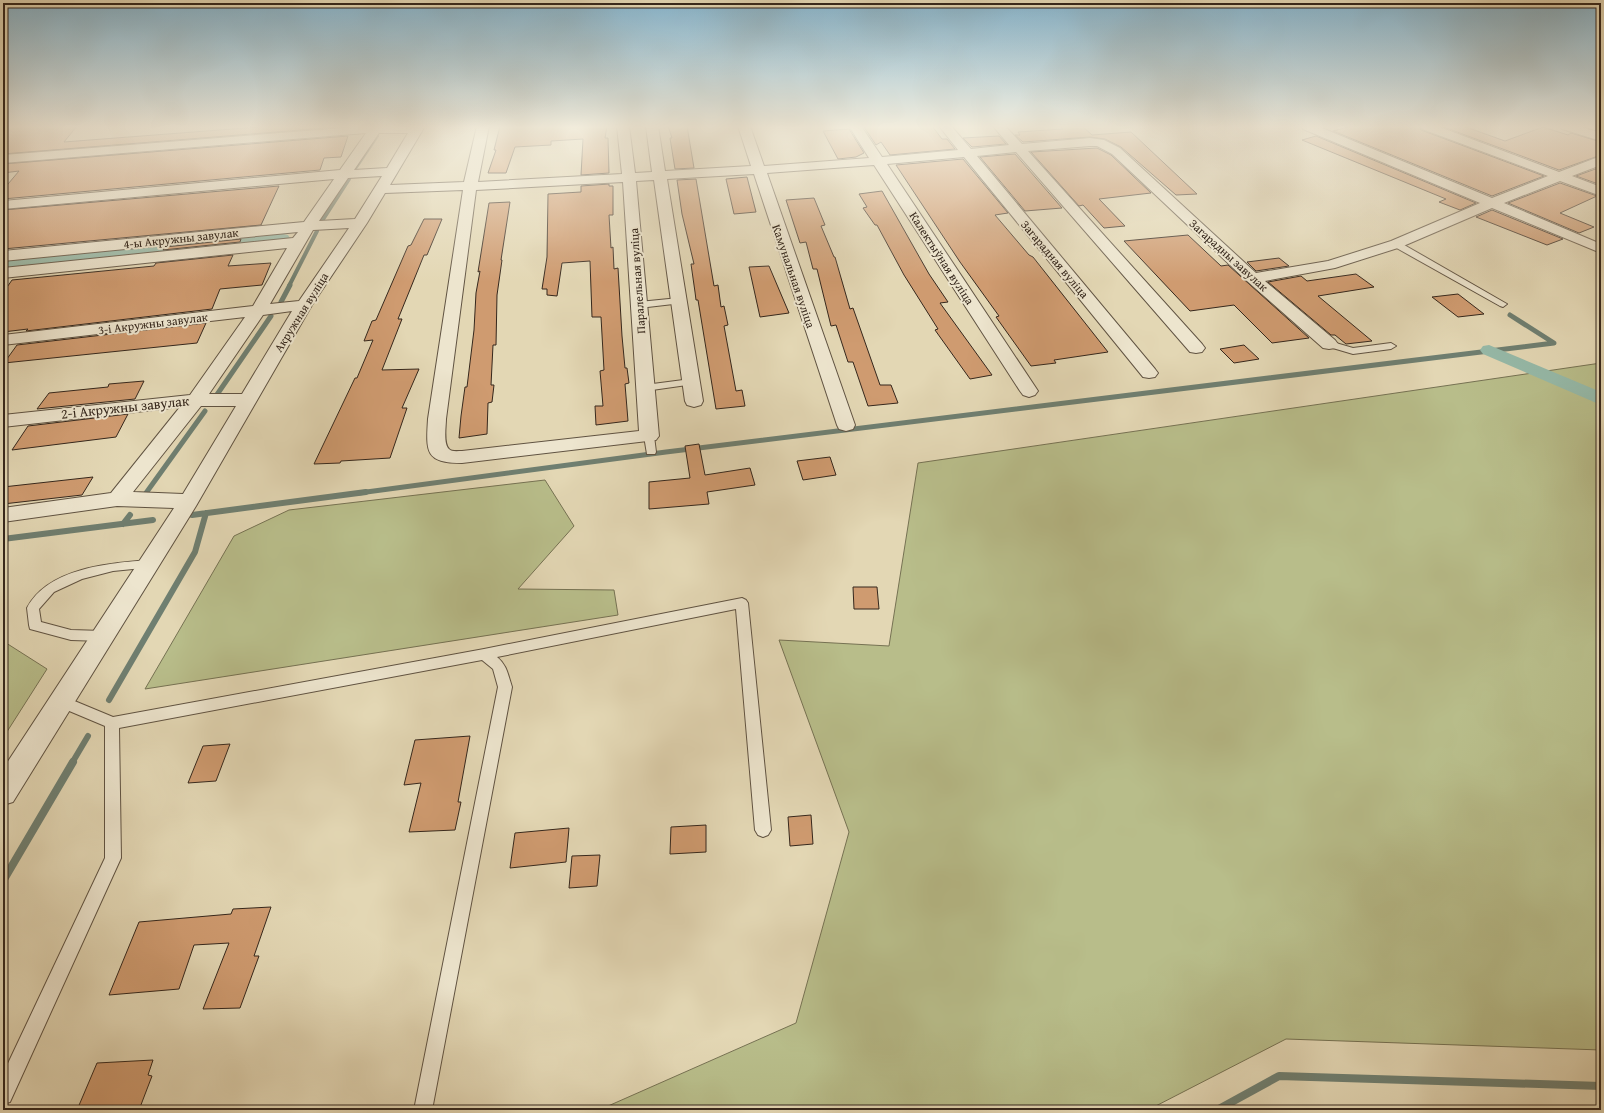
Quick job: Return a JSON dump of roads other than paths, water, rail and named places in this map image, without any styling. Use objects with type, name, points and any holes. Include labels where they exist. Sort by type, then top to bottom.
[{"type":"street","points":[[3,205],[302,178]]},
{"type":"street","points":[[117,500],[196,400],[259,309],[298,242],[342,178]]},
{"type":"street","name":"Акружная вуліца","points":[[3,793],[60,701],[189,501],[304,305],[360,222],[387,178]]},
{"type":"street","points":[[470,186],[472,178]]},
{"type":"street","name":"Загарадны завулак","points":[[382,188],[470,186],[598,178]]},
{"type":"street","name":"Паралельная вуліца","points":[[470,186],[437,419],[436,441],[439,452],[446,457],[650,444],[629,178]]},
{"type":"street","points":[[661,178],[694,401]]},
{"type":"street","name":"Камунальная вуліца","points":[[761,178],[846,425]]},
{"type":"street","name":"Калектыўная вуліца","points":[[889,178],[1029,391]]},
{"type":"street","name":"Загарадная вуліца","points":[[987,178],[1149,373]]},
{"type":"street","points":[[1045,178],[1196,348]]},
{"type":"street","name":"Загарадны завулак","points":[[1144,178],[1253,278],[1329,344]]},
{"type":"street","points":[[1431,178],[1601,249]]},
{"type":"street","points":[[1253,278],[1330,265],[1396,244],[1492,203],[1559,178]]},
{"type":"street","points":[[1564,178],[1601,192]]},
{"type":"street","name":"4-ы Акружны завулак","points":[[3,256],[360,222]]},
{"type":"street","name":"4-ы Акружны завулак","points":[[3,273],[298,242]]},
{"type":"street","name":"3-і Акружны завулак","points":[[3,340],[245,312],[259,309],[304,305]]},
{"type":"street","name":"2-і Акружны завулак","points":[[3,421],[196,400],[247,400]]},
{"type":"street","points":[[3,515],[117,500],[189,501]]},
{"type":"lane","points":[[1396,244],[1503,304]]},
{"type":"lane","points":[[639,305],[679,301]]},
{"type":"lane","points":[[1329,344],[1342,350],[1352,352],[1390,346]]},
{"type":"lane","points":[[645,388],[691,382]]},
{"type":"lane","points":[[103,636],[71,635],[35,625],[32,608],[50,589],[79,575],[113,568],[149,564]]},
{"type":"lane","points":[[60,701],[112,723],[484,654],[742,603],[763,830]]},
{"type":"lane","points":[[423,1110],[505,687],[499,666],[484,654]]},
{"type":"lane","points":[[3,1095],[113,858],[112,723]]},
{"type":"waterway","points":[[322,221],[349,179]]},
{"type":"waterway","points":[[289,286],[317,231]]},
{"type":"waterway","points":[[3,266],[283,238]]},
{"type":"waterway","points":[[281,302],[290,285]]},
{"type":"waterway","points":[[359,493],[666,452],[1554,343],[1510,315]]},
{"type":"waterway","points":[[216,396],[271,316]]},
{"type":"waterway","points":[[1489,350],[1601,399]]},
{"type":"waterway","points":[[146,493],[205,411]]},
{"type":"waterway","points":[[206,513],[366,492]]},
{"type":"waterway","points":[[109,700],[195,552],[206,513]]},
{"type":"waterway","points":[[192,515],[206,513]]},
{"type":"waterway","points":[[123,524],[130,515]]},
{"type":"waterway","points":[[123,524],[153,520]]},
{"type":"waterway","points":[[3,539],[123,524]]},
{"type":"waterway","points":[[72,763],[88,736]]},
{"type":"waterway","points":[[3,881],[73,762]]},
{"type":"waterway","points":[[1217,1110],[1279,1076],[1601,1086]]}]
